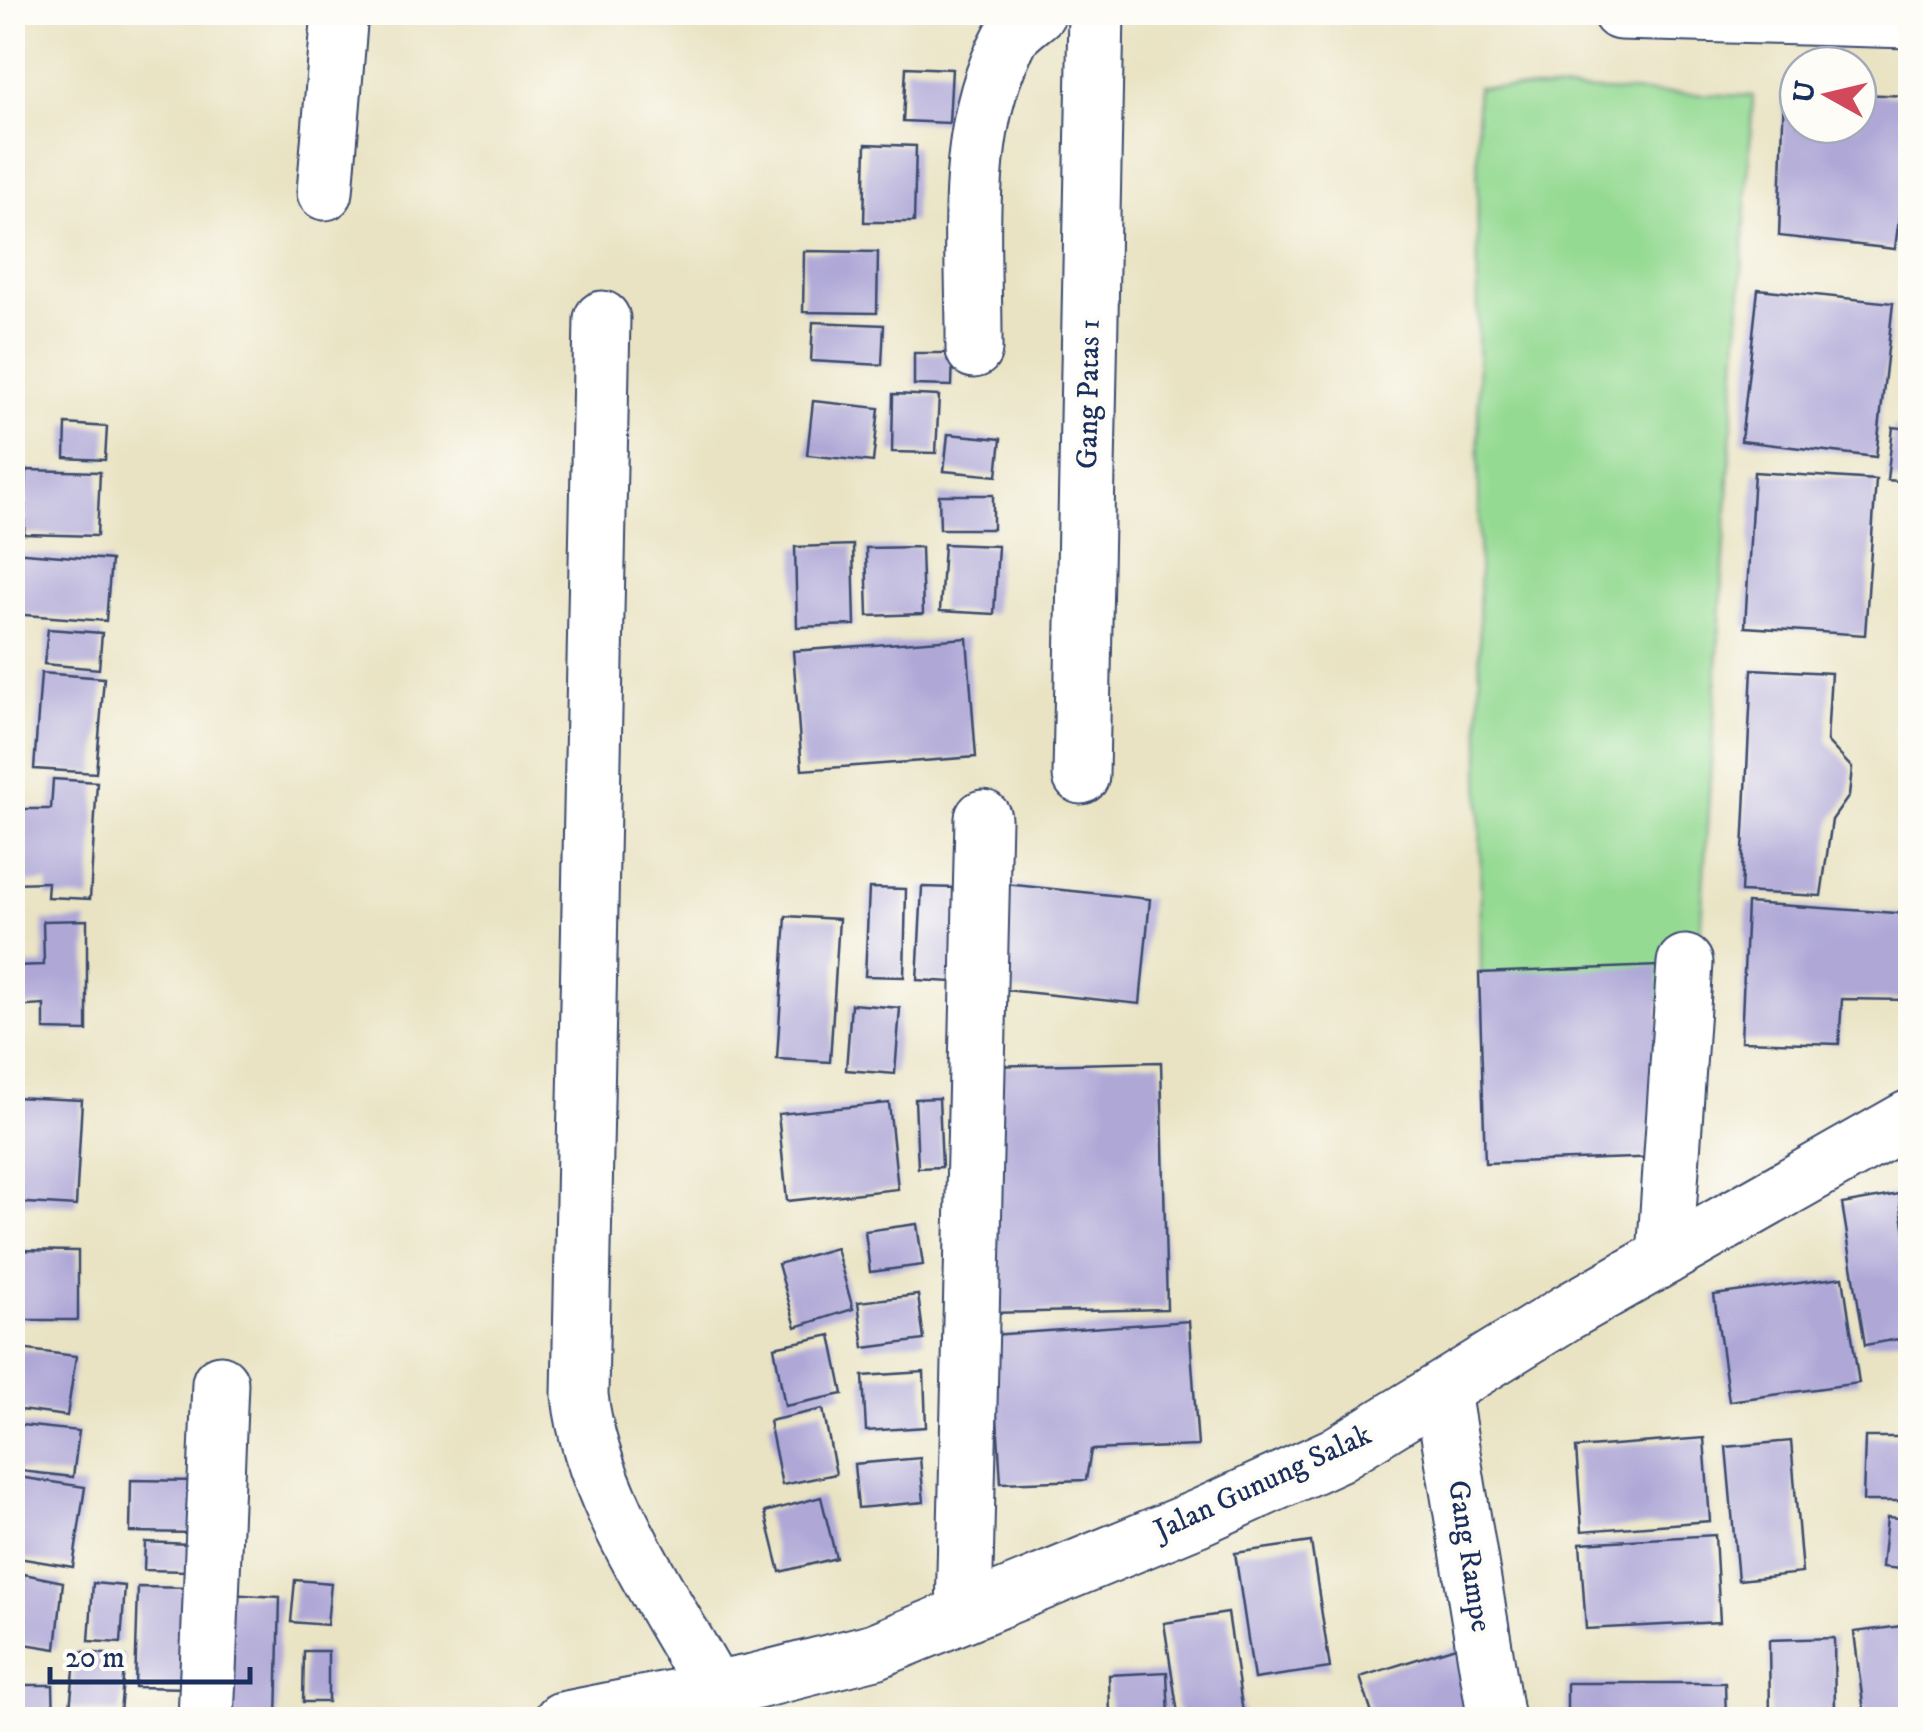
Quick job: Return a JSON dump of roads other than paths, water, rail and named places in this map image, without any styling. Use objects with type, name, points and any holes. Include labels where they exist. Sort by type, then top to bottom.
[{"type":"street","points":[[325,192],[340,12]]},
{"type":"street","points":[[974,350],[978,151],[991,87],[1012,35],[1038,12]]},
{"type":"street","name":"Gang Patas 1","points":[[1081,776],[1096,12]]},
{"type":"street","points":[[1620,12],[1910,20]]},
{"type":"street","points":[[602,319],[580,1395],[584,1436],[598,1475],[740,1697]]},
{"type":"street","points":[[964,1614],[983,818]]},
{"type":"street","points":[[1665,1257],[1685,963]]},
{"type":"street","name":"Jalan Gunung Salak","points":[[562,1720],[740,1697],[875,1651],[1249,1494],[1336,1454],[1665,1257],[1910,1118]]},
{"type":"street","points":[[206,1720],[220,1383]]},
{"type":"street","name":"Gang Rampe","points":[[1442,1392],[1496,1720]]}]
